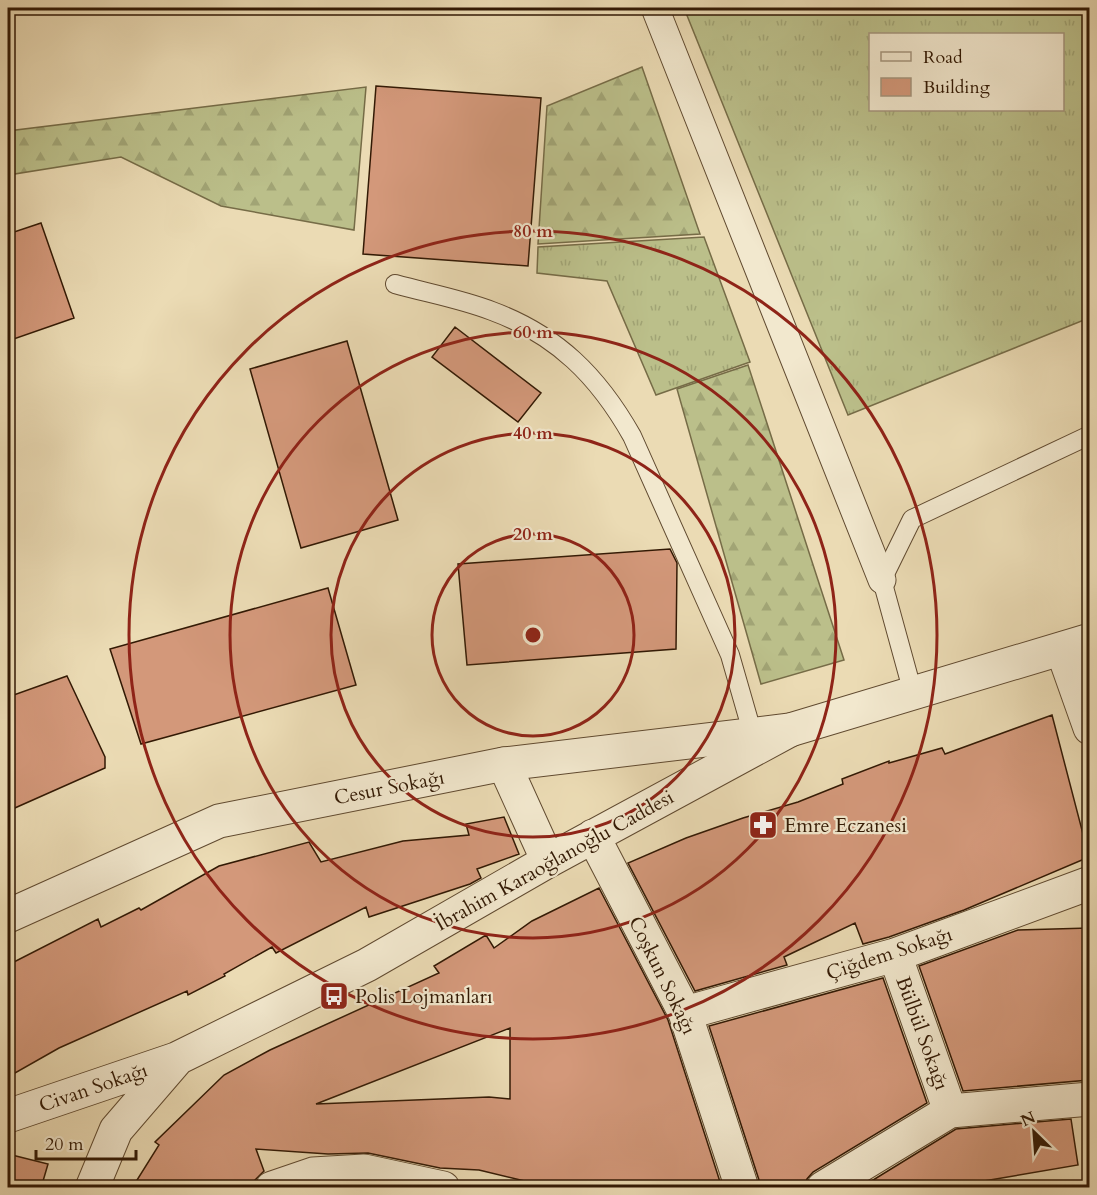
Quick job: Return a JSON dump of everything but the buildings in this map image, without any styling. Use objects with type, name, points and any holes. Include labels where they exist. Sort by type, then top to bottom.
[{"type":"street","points":[[655,8],[882,580]]},
{"type":"street","points":[[1076,644],[1089,728]]},
{"type":"street","name":"İbrahim Karaoğlanoğlu Caddesi","points":[[92,1188],[116,1130],[178,1058],[367,965],[593,836],[790,730],[1076,644]]},
{"type":"street","name":"Cesur Sokağı","points":[[8,916],[219,821],[504,764],[790,730]]},
{"type":"street","points":[[504,764],[548,861]]},
{"type":"street","name":"Coşkun Sokağı","points":[[593,836],[685,1013],[742,1188]]},
{"type":"street","name":"Çiğdem Sokağı","points":[[685,1013],[895,954],[1089,883]]},
{"type":"street","name":"Bülbül Sokağı","points":[[895,954],[950,1111]]},
{"type":"street","name":"Civan Sokağı","points":[[8,1116],[178,1058]]},
{"type":"street","name":"Bülbül Sokağı","points":[[823,1188],[950,1111],[1089,1099]]},
{"type":"street","points":[[272,1188],[313,1174],[364,1171],[443,1188]]},
{"type":"lane","points":[[394,284],[490,310],[518,321],[569,355],[594,379],[615,406],[632,436],[725,644],[753,735]]},
{"type":"lane","points":[[913,693],[882,580],[912,519],[1089,435]]},
{"type":"green space","points":[[684,8],[1089,8],[1089,318],[848,415]]},
{"type":"green space","points":[[642,67],[700,234],[538,244],[547,106]]},
{"type":"green space","points":[[366,87],[354,230],[221,206],[121,157],[8,175],[8,131]]},
{"type":"green space","points":[[704,237],[750,362],[656,395],[607,281],[537,273],[538,247]]},
{"type":"green space","points":[[748,365],[844,660],[761,684],[677,389]]},
{"type":"place","name":"Emre Eczanesi","points":[[763,825]]},
{"type":"place","name":"Polis Lojmanları","points":[[334,996]]}]
